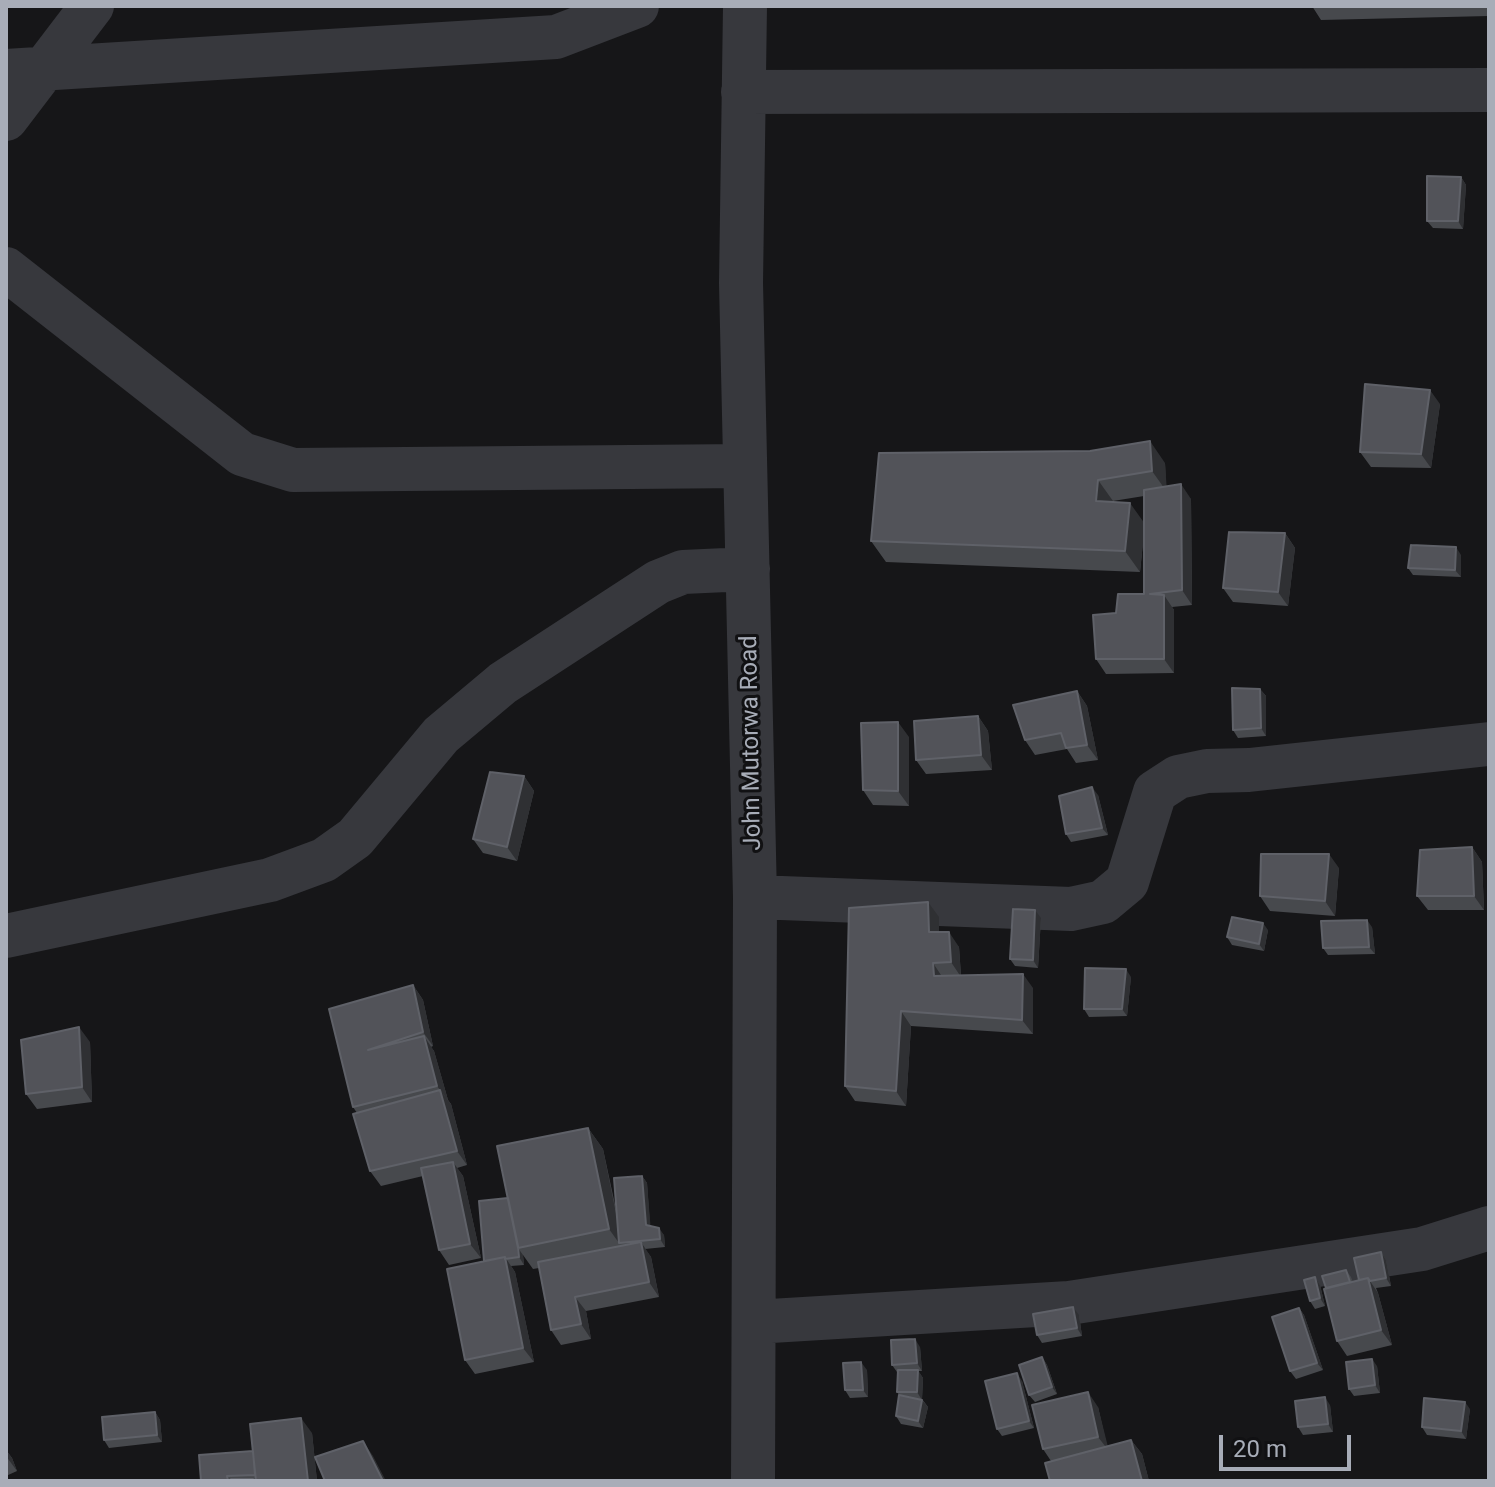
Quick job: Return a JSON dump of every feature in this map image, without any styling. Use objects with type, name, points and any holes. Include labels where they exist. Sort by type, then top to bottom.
[{"type":"street","points":[[6,119],[25,71],[92,6]]},
{"type":"street","points":[[25,71],[556,37],[611,19],[637,6]]},
{"type":"street","name":"John Mutorwa Road","points":[[745,6],[744,466],[755,897],[753,1481]]},
{"type":"street","points":[[743,92],[1489,90]]},
{"type":"street","points":[[6,269],[242,454],[293,470],[744,466]]},
{"type":"street","points":[[6,936],[270,880],[324,860],[355,838],[441,735],[503,683],[658,582],[683,572],[748,569]]},
{"type":"street","points":[[755,897],[1071,909],[1103,902],[1127,882],[1155,792],[1178,777],[1207,771],[1249,770],[1489,744]]},
{"type":"street","points":[[754,1322],[1069,1303],[1422,1249],[1489,1228]]},
{"type":"building","points":[[1427,176],[1461,177],[1458,221],[1427,221]]},
{"type":"building","points":[[1365,384],[1430,390],[1421,454],[1360,452]]},
{"type":"building","points":[[1150,441],[1152,471],[1098,480],[1096,501],[1130,503],[1125,551],[871,541],[879,453],[1090,451]]},
{"type":"building","points":[[1181,484],[1182,590],[1150,594],[1164,595],[1164,659],[1096,659],[1093,615],[1116,613],[1118,594],[1144,594],[1144,490]]},
{"type":"building","points":[[1229,532],[1285,533],[1278,592],[1223,588]]},
{"type":"building","points":[[1411,545],[1456,547],[1455,570],[1408,568]]},
{"type":"building","points":[[1232,688],[1260,689],[1261,728],[1233,730]]},
{"type":"building","points":[[1077,691],[1087,745],[1066,748],[1061,733],[1025,740],[1013,705]]},
{"type":"building","points":[[978,716],[981,755],[916,760],[914,721]]},
{"type":"building","points":[[898,722],[898,791],[863,790],[861,723]]},
{"type":"building","points":[[490,772],[524,776],[507,847],[473,839]]},
{"type":"building","points":[[1092,787],[1102,828],[1066,834],[1059,796]]},
{"type":"building","points":[[1472,847],[1474,896],[1417,896],[1420,850]]},
{"type":"building","points":[[1261,854],[1329,854],[1325,901],[1260,896]]},
{"type":"building","points":[[928,902],[929,932],[949,932],[951,962],[933,963],[934,976],[1023,974],[1022,1020],[901,1011],[896,1091],[845,1086],[849,908]]},
{"type":"building","points":[[1013,909],[1035,910],[1033,960],[1010,959]]},
{"type":"building","points":[[1232,917],[1263,923],[1259,944],[1227,937]]},
{"type":"building","points":[[1367,920],[1369,947],[1323,948],[1321,921]]},
{"type":"building","points":[[1085,968],[1126,969],[1122,1009],[1084,1009]]},
{"type":"building","points":[[413,985],[423,1032],[368,1050],[424,1036],[437,1086],[353,1107],[329,1009]]},
{"type":"building","points":[[79,1027],[82,1087],[26,1094],[21,1040]]},
{"type":"building","points":[[440,1090],[457,1151],[370,1171],[353,1114]]},
{"type":"building","points":[[588,1128],[609,1229],[518,1248],[497,1146]]},
{"type":"building","points":[[453,1162],[470,1244],[439,1250],[421,1168]]},
{"type":"building","points":[[642,1176],[646,1225],[659,1228],[660,1239],[619,1243],[614,1178]]},
{"type":"building","points":[[508,1198],[519,1257],[484,1261],[479,1201]]},
{"type":"building","points":[[641,1242],[649,1282],[575,1297],[581,1324],[551,1330],[538,1262]]},
{"type":"building","points":[[1381,1252],[1386,1278],[1359,1280],[1354,1258]]},
{"type":"building","points":[[505,1257],[523,1348],[465,1360],[447,1269]]},
{"type":"building","points":[[1346,1270],[1350,1282],[1326,1288],[1322,1276]]},
{"type":"building","points":[[1315,1277],[1320,1298],[1310,1301],[1304,1280]]},
{"type":"building","points":[[1368,1278],[1381,1330],[1337,1341],[1324,1289]]},
{"type":"building","points":[[1073,1307],[1077,1328],[1037,1335],[1033,1314]]},
{"type":"building","points":[[1299,1308],[1317,1363],[1290,1371],[1272,1317]]},
{"type":"building","points":[[915,1339],[917,1363],[892,1365],[891,1340]]},
{"type":"building","points":[[1042,1357],[1052,1387],[1029,1395],[1019,1365]]},
{"type":"building","points":[[1372,1359],[1375,1385],[1349,1389],[1346,1362]]},
{"type":"building","points":[[861,1362],[863,1390],[845,1390],[843,1363]]},
{"type":"building","points":[[898,1370],[918,1370],[917,1392],[897,1392]]},
{"type":"building","points":[[1017,1373],[1029,1421],[997,1429],[985,1381]]},
{"type":"building","points":[[1088,1392],[1098,1437],[1043,1449],[1032,1405]]},
{"type":"building","points":[[899,1395],[922,1400],[918,1421],[896,1416]]},
{"type":"building","points":[[1325,1397],[1328,1424],[1298,1427],[1295,1401]]},
{"type":"building","points":[[1424,1398],[1465,1402],[1461,1431],[1422,1427]]},
{"type":"building","points":[[155,1412],[157,1435],[104,1440],[102,1417]]},
{"type":"building","points":[[301,1418],[308,1481],[256,1481],[250,1424]]},
{"type":"building","points":[[1131,1440],[1142,1481],[1050,1481],[1045,1463]]},
{"type":"building","points":[[363,1441],[383,1481],[325,1481],[315,1457]]},
{"type":"building","points":[[253,1451],[255,1475],[227,1476],[228,1481],[201,1481],[199,1455]]},
{"type":"building","points":[[253,1479],[254,1481],[231,1481]]}]
